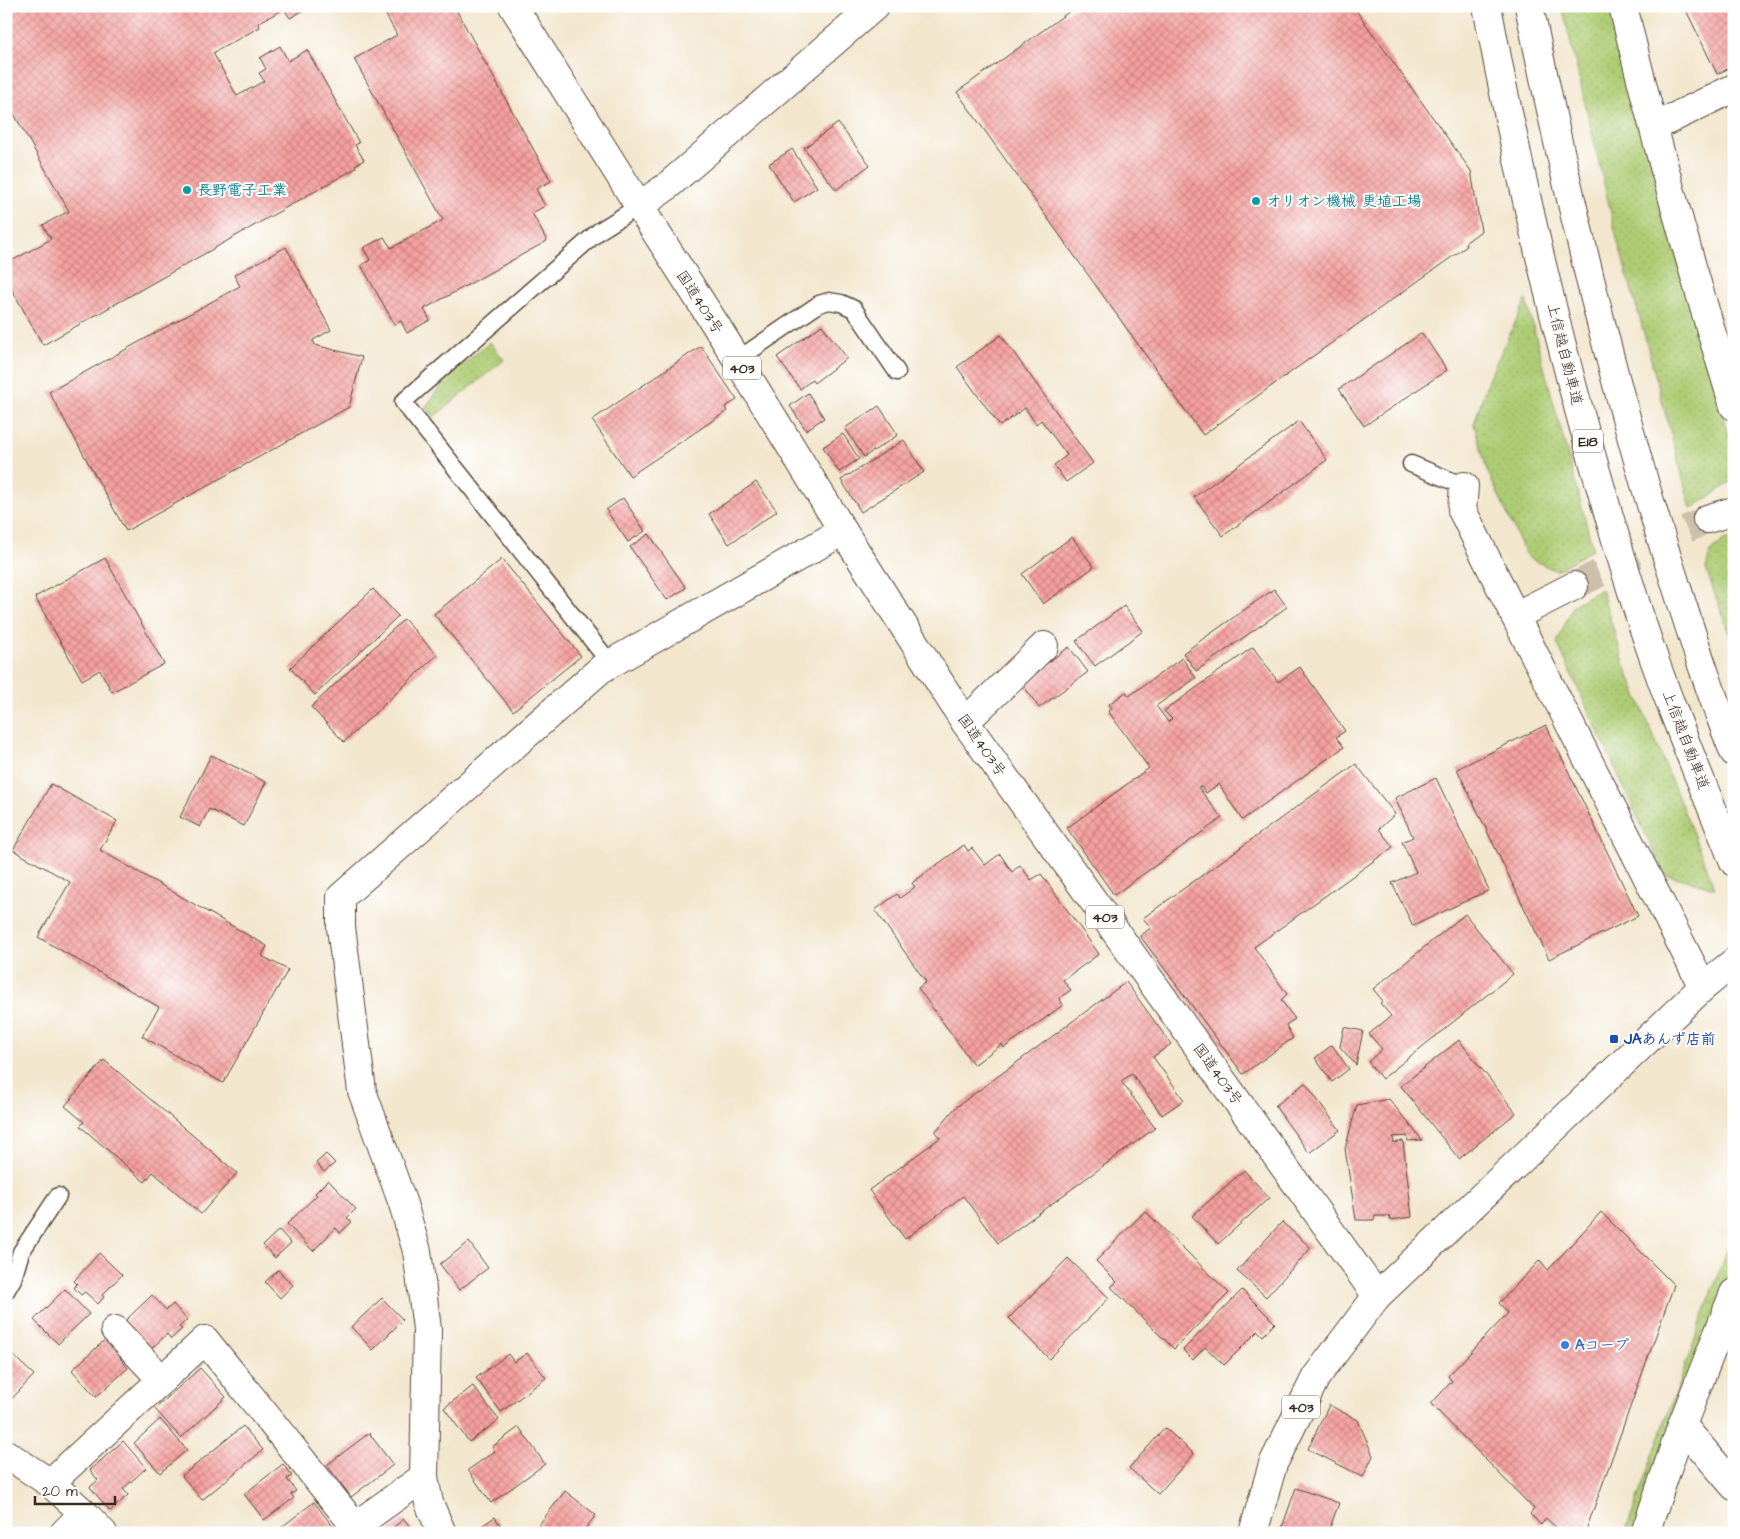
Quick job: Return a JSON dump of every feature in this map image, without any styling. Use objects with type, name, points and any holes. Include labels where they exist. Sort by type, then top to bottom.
[{"type":"main road","name":"国道403号","points":[[513,6],[965,722],[1377,1296]]},
{"type":"main road","points":[[638,206],[665,188],[875,6]]},
{"type":"main road","name":"上信越自動車道","points":[[1488,6],[1506,108],[1535,235],[1567,365],[1604,496],[1639,613],[1686,743],[1734,862]]},
{"type":"main road","points":[[1529,6],[1575,220],[1645,486],[1684,609],[1734,752]]},
{"type":"main road","points":[[1623,6],[1700,296],[1734,406]]},
{"type":"main road","points":[[1654,127],[1734,88]]},
{"type":"main road","points":[[1464,486],[1462,510],[1703,987]]},
{"type":"main road","points":[[1707,519],[1734,511]]},
{"type":"main road","points":[[442,1533],[429,1503],[424,1477],[427,1329],[417,1251],[404,1204],[362,1091],[341,927],[341,897],[601,668],[843,531]]},
{"type":"main road","points":[[1515,616],[1574,586]]},
{"type":"main road","points":[[965,722],[1044,646]]},
{"type":"main road","points":[[1377,1296],[1703,987],[1734,962]]},
{"type":"main road","points":[[1645,1533],[1682,1425],[1734,1293]]},
{"type":"main road","name":"403","points":[[1253,1533],[1273,1464],[1316,1377],[1377,1296]]},
{"type":"main road","points":[[115,1330],[162,1380]]},
{"type":"main road","points":[[50,1483],[205,1340],[355,1526],[424,1477]]},
{"type":"main road","points":[[1682,1425],[1734,1486]]},
{"type":"main road","points":[[6,1454],[50,1483],[84,1513],[103,1533]]},
{"type":"main road","points":[[64,1533],[84,1513]]},
{"type":"lane","points":[[610,663],[403,402],[599,231],[638,206]]},
{"type":"lane","points":[[737,360],[819,304],[829,301],[841,303],[854,309],[897,372]]},
{"type":"lane","points":[[1411,464],[1464,486]]},
{"type":"lane","points":[[6,1291],[13,1279],[21,1252],[58,1196]]},
{"type":"green space","points":[[1562,6],[1612,6],[1666,219],[1734,455],[1734,480],[1691,509],[1617,239]]},
{"type":"green space","points":[[1526,300],[1593,549],[1556,571],[1527,557],[1487,470],[1474,424],[1488,380]]},
{"type":"green space","points":[[490,342],[504,360],[434,417],[426,407],[444,380]]},
{"type":"green space","points":[[1723,540],[1734,540],[1734,648],[1706,569],[1710,553]]},
{"type":"green space","points":[[1601,589],[1624,663],[1715,888],[1664,874],[1557,643],[1573,605]]},
{"type":"green space","points":[[1734,1230],[1734,1264],[1638,1533],[1625,1533]]},
{"type":"building","name":"長野電子工業","points":[[6,6],[311,6],[290,18],[284,9],[258,23],[260,27],[213,53],[237,96],[264,81],[259,73],[266,69],[260,58],[280,46],[288,61],[307,50],[359,143],[355,145],[364,160],[355,165],[356,168],[43,345],[6,279],[6,264],[51,239],[43,225],[69,211],[6,100]]},
{"type":"building","points":[[385,6],[454,6],[551,181],[536,189],[545,206],[532,213],[547,241],[424,309],[430,320],[407,333],[401,321],[395,325],[361,265],[370,260],[363,248],[384,237],[391,248],[443,220],[354,59],[397,35],[382,8]]},
{"type":"building","name":"オリオン機械 更埴工場","points":[[1077,6],[1353,6],[1471,171],[1481,231],[1465,243],[1467,246],[1203,435],[957,92]]},
{"type":"building","points":[[1684,6],[1734,6],[1734,66],[1717,74]]},
{"type":"building","points":[[838,123],[870,165],[836,190],[804,148]]},
{"type":"building","points":[[792,149],[817,187],[794,202],[769,164]]},
{"type":"building","points":[[286,247],[331,330],[313,340],[315,345],[362,357],[349,407],[126,531],[49,392],[240,286],[234,275]]},
{"type":"building","points":[[822,325],[847,358],[814,383],[812,380],[800,389],[777,357]]},
{"type":"building","points":[[1422,333],[1447,370],[1364,426],[1339,389]]},
{"type":"building","points":[[1001,335],[1093,463],[1066,482],[1054,465],[1067,455],[1041,420],[1036,424],[1025,408],[1000,426],[957,367]]},
{"type":"building","points":[[701,346],[737,400],[725,407],[727,411],[630,476],[592,420]]},
{"type":"building","points":[[808,393],[824,418],[806,430],[790,406]]},
{"type":"building","points":[[879,406],[898,435],[864,457],[845,428]]},
{"type":"building","points":[[1299,421],[1327,460],[1223,536],[1194,497]]},
{"type":"building","points":[[843,434],[859,459],[839,472],[823,447]]},
{"type":"building","points":[[904,440],[924,472],[861,512],[841,480]]},
{"type":"building","points":[[756,482],[777,511],[729,544],[709,514]]},
{"type":"building","points":[[623,498],[645,531],[628,542],[606,510]]},
{"type":"building","points":[[649,534],[686,588],[667,600],[630,547]]},
{"type":"building","points":[[1072,537],[1094,567],[1043,604],[1022,574]]},
{"type":"building","points":[[105,558],[164,664],[112,692],[100,670],[82,680],[35,597]]},
{"type":"building","points":[[502,559],[581,656],[513,711],[434,614]]},
{"type":"building","points":[[373,589],[398,616],[315,695],[290,668]]},
{"type":"building","points":[[1274,589],[1287,607],[1196,671],[1183,653]]},
{"type":"building","points":[[1124,606],[1143,631],[1095,666],[1076,641]]},
{"type":"building","points":[[404,619],[437,655],[344,742],[311,707]]},
{"type":"building","points":[[1069,647],[1088,672],[1039,708],[1021,682]]},
{"type":"building","points":[[1253,647],[1278,682],[1300,667],[1345,731],[1336,737],[1344,747],[1242,820],[1219,784],[1206,793],[1200,786],[1198,787],[1222,818],[1114,895],[1067,828],[1149,768],[1108,711],[1112,709],[1109,704],[1126,692],[1129,696],[1182,658],[1196,678],[1156,706],[1168,722],[1172,719],[1164,711]]},
{"type":"building","points":[[1546,725],[1638,916],[1549,959],[1457,769]]},
{"type":"building","points":[[211,755],[266,782],[244,826],[209,809],[200,827],[180,817]]},
{"type":"building","points":[[1356,764],[1395,814],[1379,829],[1393,847],[1254,947],[1287,994],[1281,1000],[1295,1019],[1286,1025],[1293,1038],[1243,1074],[1140,936],[1151,928],[1143,918]]},
{"type":"building","points":[[1436,778],[1489,890],[1413,926],[1392,883],[1416,872],[1402,842],[1413,837],[1395,798]]},
{"type":"building","points":[[51,784],[117,821],[100,850],[267,946],[262,956],[288,970],[223,1083],[142,1036],[159,1007],[38,937],[70,882],[13,850]]},
{"type":"building","points":[[964,845],[968,851],[972,848],[985,865],[1000,854],[1012,872],[1020,865],[1031,880],[1041,874],[1099,954],[1063,980],[1071,990],[1059,998],[1063,1005],[1004,1048],[1002,1044],[974,1065],[918,988],[926,982],[875,910],[897,894],[900,898],[915,887],[912,883]]},
{"type":"building","points":[[1465,914],[1513,974],[1382,1079],[1368,1062],[1382,1049],[1369,1034],[1391,1016],[1380,1003],[1383,1001],[1373,989]]},
{"type":"building","points":[[1126,982],[1171,1044],[1153,1057],[1184,1100],[1162,1115],[1132,1074],[1121,1081],[1155,1128],[998,1243],[963,1196],[905,1239],[869,1190],[940,1138],[935,1132],[955,1108]]},
{"type":"building","points":[[1344,1027],[1363,1031],[1356,1065],[1340,1047]]},
{"type":"building","points":[[1459,1040],[1516,1113],[1459,1159],[1401,1086]]},
{"type":"building","points":[[1332,1045],[1349,1069],[1332,1082],[1315,1058]]},
{"type":"building","points":[[104,1060],[237,1173],[201,1214],[153,1172],[145,1182],[80,1126],[84,1122],[65,1106]]},
{"type":"building","points":[[1305,1083],[1340,1130],[1309,1153],[1275,1106]]},
{"type":"building","points":[[1389,1099],[1422,1140],[1408,1141],[1407,1136],[1393,1137],[1394,1143],[1403,1141],[1412,1217],[1390,1220],[1389,1216],[1375,1216],[1374,1220],[1356,1220],[1345,1149],[1357,1105]]},
{"type":"building","points":[[326,1154],[335,1163],[324,1172],[316,1163]]},
{"type":"building","points":[[1244,1170],[1269,1198],[1218,1244],[1192,1216]]},
{"type":"building","points":[[328,1180],[356,1209],[347,1218],[352,1222],[340,1233],[336,1228],[313,1251],[287,1224],[317,1195],[315,1193]]},
{"type":"building","points":[[1145,1211],[1229,1293],[1174,1349],[1111,1287],[1117,1282],[1096,1261]]},
{"type":"building","name":"Aコープ","points":[[1601,1212],[1674,1285],[1585,1533],[1562,1533],[1546,1518],[1541,1525],[1530,1514],[1534,1509],[1431,1404],[1452,1381],[1448,1376],[1508,1313],[1499,1303],[1540,1260],[1548,1270]]},
{"type":"building","points":[[1282,1222],[1311,1248],[1266,1297],[1237,1271]]},
{"type":"building","points":[[279,1230],[291,1243],[275,1258],[263,1245]]},
{"type":"building","points":[[469,1242],[488,1268],[459,1290],[440,1264]]},
{"type":"building","points":[[99,1253],[122,1275],[102,1295],[104,1297],[98,1304],[85,1292],[81,1295],[74,1288],[77,1284],[74,1281]]},
{"type":"building","points":[[1068,1258],[1109,1298],[1049,1359],[1009,1318]]},
{"type":"building","points":[[278,1270],[293,1285],[280,1298],[265,1282]]},
{"type":"building","points":[[65,1289],[89,1314],[58,1344],[34,1320]]},
{"type":"building","points":[[1242,1290],[1275,1323],[1263,1336],[1258,1331],[1224,1365],[1205,1347],[1193,1360],[1183,1350]]},
{"type":"building","points":[[152,1295],[166,1310],[173,1304],[187,1320],[179,1327],[182,1329],[171,1339],[167,1334],[151,1349],[125,1321]]},
{"type":"building","points":[[382,1298],[403,1320],[373,1350],[351,1327]]},
{"type":"building","points":[[107,1338],[123,1356],[120,1358],[128,1368],[96,1397],[72,1370]]},
{"type":"building","points":[[6,1349],[34,1375],[6,1405]]},
{"type":"building","points":[[527,1353],[546,1378],[501,1412],[476,1378],[508,1354],[514,1362]]},
{"type":"building","points":[[200,1368],[226,1397],[181,1438],[155,1409]]},
{"type":"building","points":[[473,1386],[499,1420],[469,1442],[444,1408]]},
{"type":"building","points":[[1329,1405],[1358,1420],[1373,1456],[1363,1477],[1308,1449]]},
{"type":"building","points":[[160,1419],[187,1450],[160,1473],[134,1443]]},
{"type":"building","points":[[243,1426],[263,1450],[202,1500],[182,1476]]},
{"type":"building","points":[[519,1427],[545,1464],[491,1503],[468,1470],[495,1451],[492,1447]]},
{"type":"building","points":[[1165,1428],[1194,1454],[1158,1494],[1129,1468]]},
{"type":"building","points":[[369,1433],[393,1465],[351,1497],[327,1465]]},
{"type":"building","points":[[123,1441],[146,1468],[123,1489],[128,1495],[110,1511],[90,1487],[98,1480],[90,1470]]},
{"type":"building","points":[[283,1464],[292,1476],[287,1479],[296,1491],[291,1494],[294,1498],[264,1520],[244,1494]]},
{"type":"building","points":[[1296,1488],[1339,1503],[1328,1533],[1280,1533]]},
{"type":"building","points":[[565,1491],[596,1515],[582,1533],[547,1533],[538,1526]]},
{"type":"building","points":[[314,1502],[338,1533],[274,1533]]},
{"type":"building","points":[[495,1517],[505,1533],[471,1533]]},
{"type":"building","points":[[404,1519],[415,1533],[386,1533]]},
{"type":"tunnel","points":[[1574,586],[1707,519]]},
{"type":"place","name":"長野電子工業","points":[[187,190]]},
{"type":"place","name":"オリオン機械 更埴工場","points":[[1256,201]]},
{"type":"place","name":"JAあんず店前","points":[[1614,1039]]},
{"type":"place","name":"Aコープ","points":[[1565,1345]]}]
